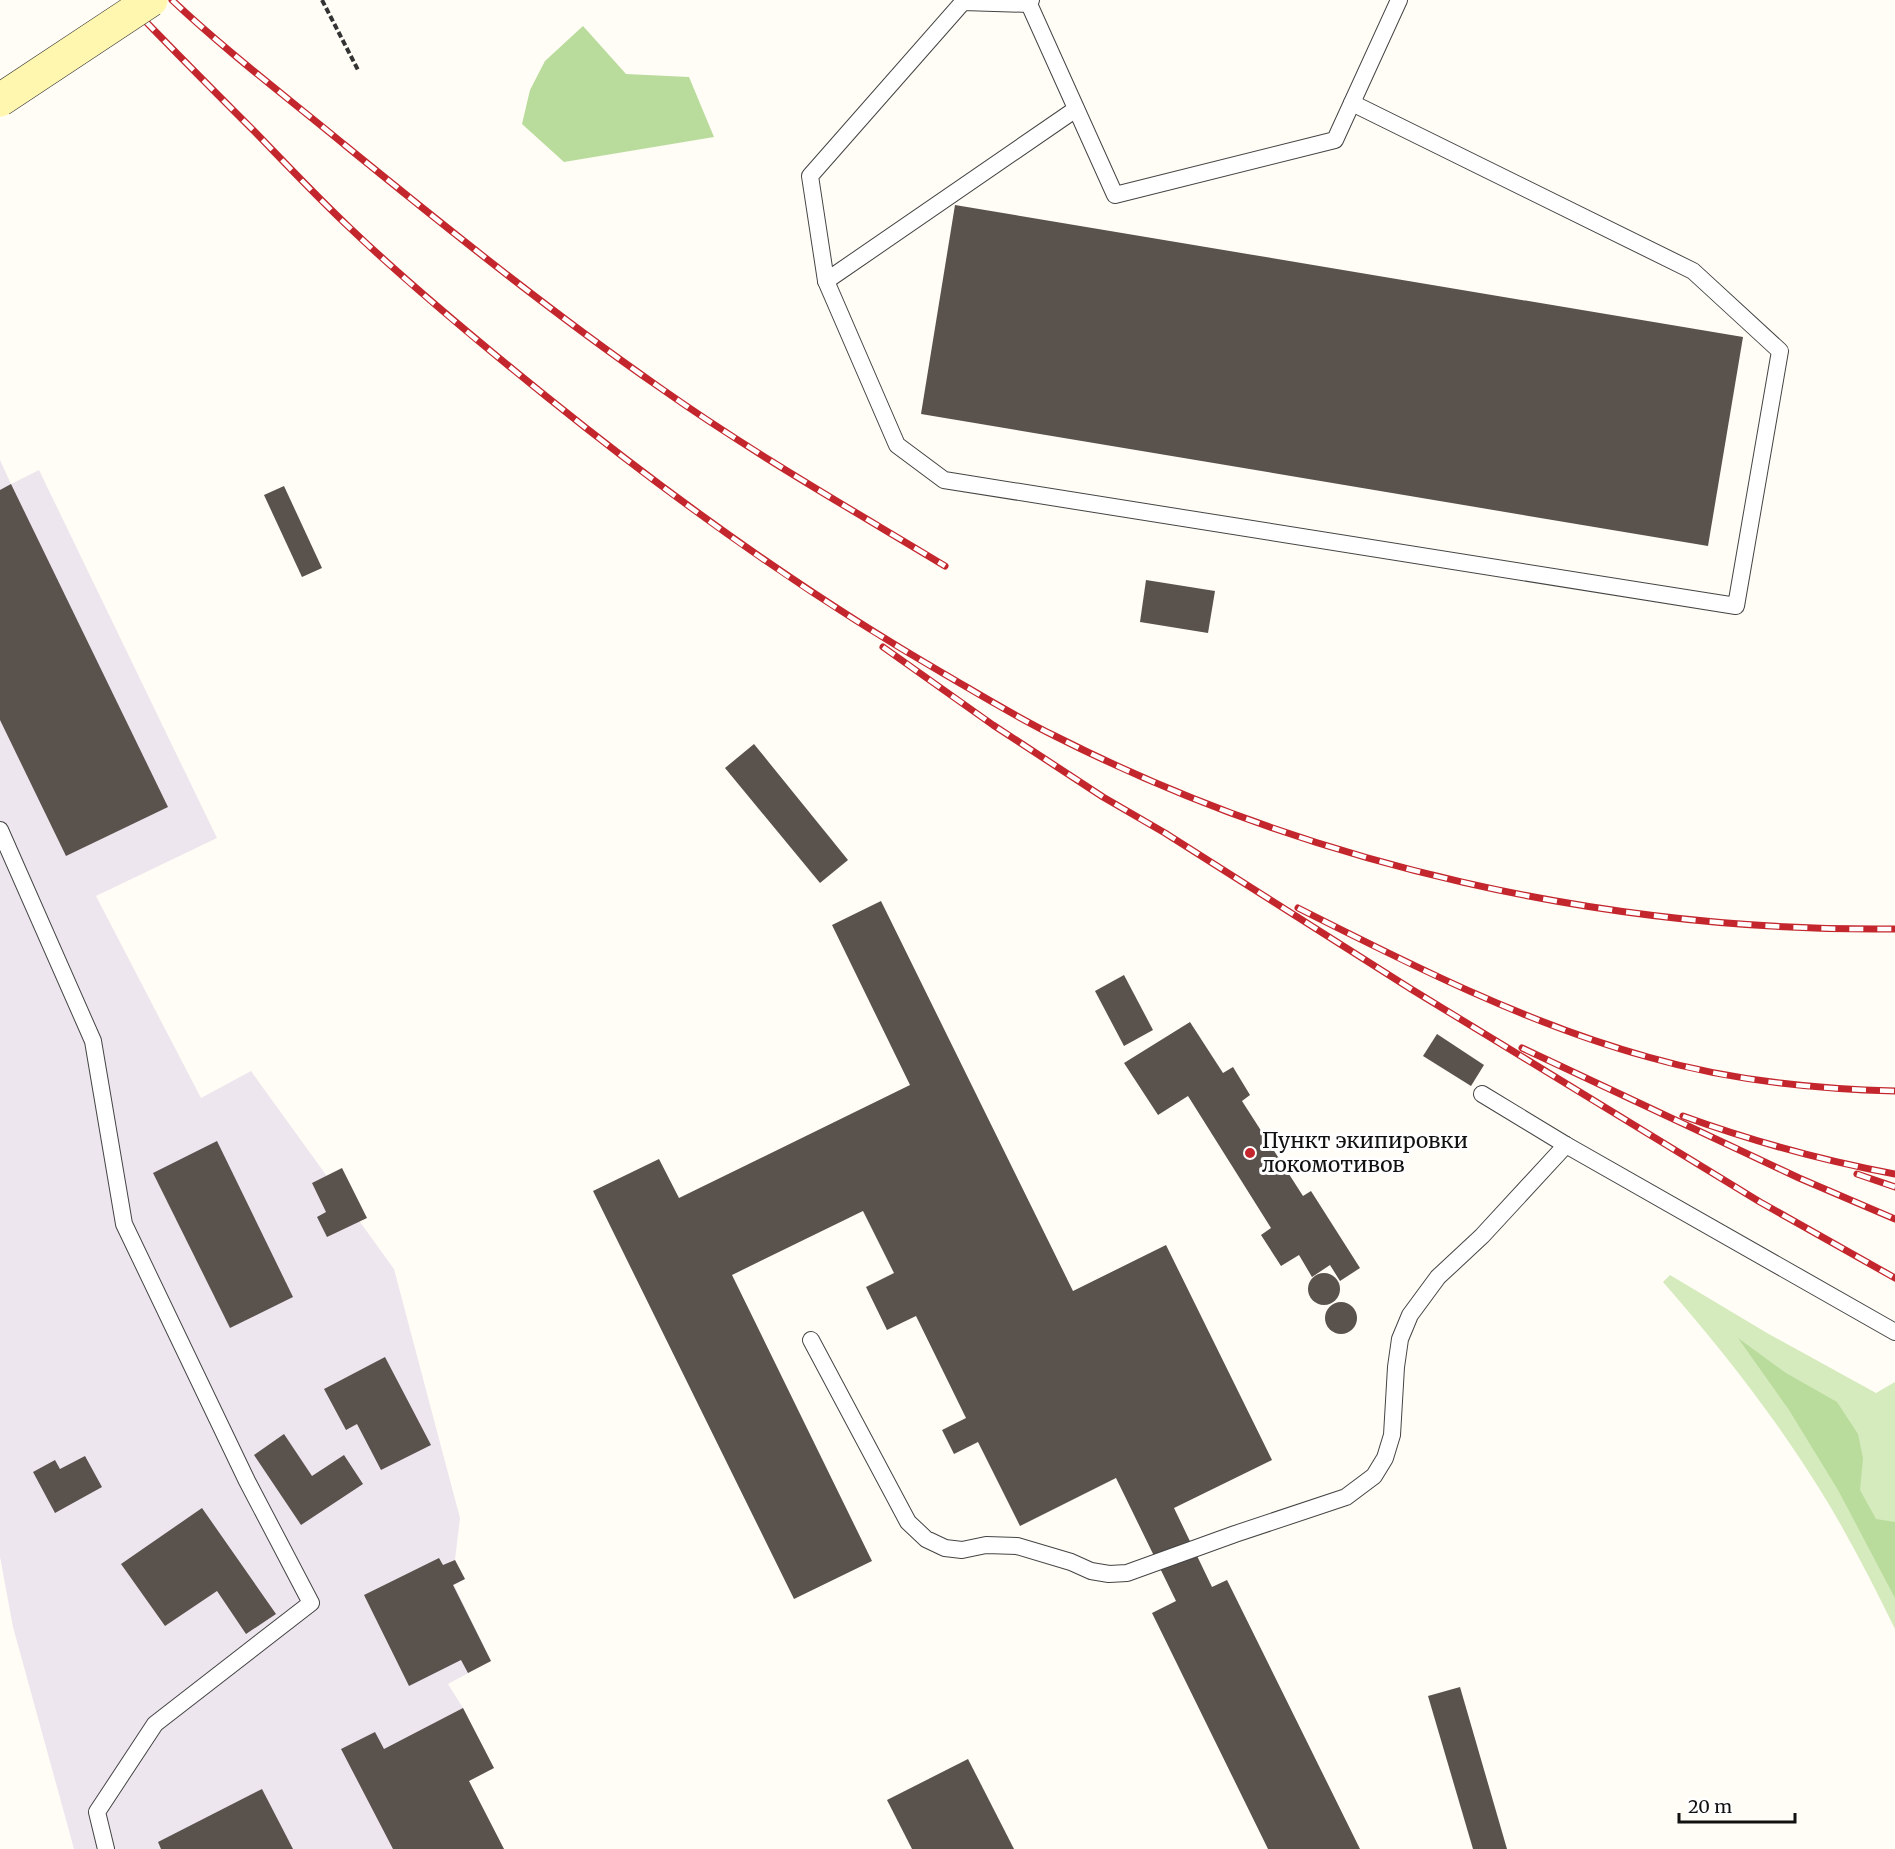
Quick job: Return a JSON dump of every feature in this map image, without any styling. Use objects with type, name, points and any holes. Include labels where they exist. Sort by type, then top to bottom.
[{"type":"street","points":[[0,100],[152,0]]},
{"type":"lane","points":[[1352,103],[1694,271],[1780,351],[1736,606],[944,480],[897,445],[825,281],[810,176],[963,1],[1030,2],[1115,195],[1335,140],[1399,0]]},
{"type":"lane","points":[[825,281],[1076,109]]},
{"type":"lane","points":[[0,830],[93,1041],[124,1224],[247,1481],[310,1603],[155,1724],[97,1812],[106,1849]]},
{"type":"lane","points":[[1482,1094],[1566,1145],[1895,1332]]},
{"type":"lane","points":[[811,1340],[908,1522],[926,1539],[945,1548],[963,1550],[986,1545],[1017,1546],[1071,1562],[1091,1571],[1127,1574],[1235,1534],[1346,1497],[1374,1476],[1385,1458],[1392,1435],[1400,1339],[1410,1316],[1438,1277],[1482,1236],[1566,1145]]},
{"type":"path","points":[[322,0],[358,70]]},
{"type":"shaded area","points":[[0,460],[11,484],[39,470],[217,838],[96,896],[201,1098],[251,1071],[394,1269],[460,1518],[455,1560],[465,1579],[454,1585],[491,1661],[448,1684],[494,1768],[469,1781],[504,1849],[74,1849],[13,1627],[0,1557]]},
{"type":"green space","points":[[583,26],[626,74],[689,77],[714,137],[564,162],[522,124],[530,90],[545,61]]},
{"type":"green space","points":[[1670,1275],[1767,1333],[1876,1393],[1895,1382],[1895,1629],[1858,1556],[1817,1485],[1744,1380],[1663,1282]]},
{"type":"green space","points":[[1738,1338],[1786,1373],[1837,1402],[1858,1434],[1863,1458],[1860,1490],[1876,1519],[1895,1522],[1895,1598],[1838,1490],[1789,1410]]},
{"type":"building","points":[[955,205],[1743,337],[1708,546],[921,414]]},
{"type":"building","points":[[11,484],[168,807],[66,856],[0,720],[0,490]]},
{"type":"building","points":[[284,486],[322,568],[302,577],[264,495]]},
{"type":"building","points":[[1146,580],[1215,591],[1208,633],[1140,622]]},
{"type":"building","points":[[754,744],[848,860],[820,883],[725,768]]},
{"type":"building","points":[[881,901],[1073,1291],[1166,1245],[1272,1460],[1174,1508],[1212,1587],[1227,1580],[1360,1849],[1268,1849],[1152,1613],[1176,1601],[1116,1478],[1020,1526],[978,1442],[954,1454],[942,1430],[966,1418],[916,1316],[887,1330],[866,1287],[894,1273],[863,1211],[732,1275],[872,1561],[794,1599],[593,1191],[659,1159],[679,1198],[910,1085],[832,925]]},
{"type":"building","points":[[1124,975],[1153,1030],[1124,1046],[1095,991]]},
{"type":"building","name":"Пункт экипировки локомотивов","points":[[1190,1022],[1223,1073],[1233,1067],[1250,1095],[1242,1101],[1303,1196],[1311,1191],[1360,1268],[1340,1281],[1330,1265],[1312,1277],[1299,1255],[1281,1266],[1261,1235],[1271,1228],[1188,1096],[1158,1115],[1124,1063]]},
{"type":"building","points":[[1437,1034],[1484,1065],[1471,1086],[1423,1056]]},
{"type":"building","points":[[217,1141],[293,1297],[230,1328],[153,1173]]},
{"type":"building","points":[[342,1168],[367,1218],[327,1237],[317,1217],[326,1212],[312,1183]]},
{"type":"building","points":[[1324,1273],[1335,1278],[1340,1289],[1335,1300],[1324,1305],[1313,1300],[1308,1289],[1313,1278]]},
{"type":"building","points":[[1341,1302],[1352,1307],[1357,1318],[1352,1329],[1341,1334],[1330,1329],[1325,1318],[1330,1307]]},
{"type":"building","points":[[385,1357],[431,1445],[381,1470],[357,1424],[346,1430],[324,1389]]},
{"type":"building","points":[[284,1434],[312,1476],[344,1455],[363,1484],[301,1525],[254,1455]]},
{"type":"building","points":[[85,1456],[102,1487],[55,1513],[33,1472],[55,1460],[60,1469]]},
{"type":"building","points":[[202,1508],[276,1614],[246,1634],[217,1591],[165,1626],[121,1564]]},
{"type":"building","points":[[439,1558],[443,1565],[455,1560],[465,1579],[453,1585],[491,1661],[468,1673],[461,1660],[409,1686],[364,1595]]},
{"type":"building","points":[[1460,1687],[1507,1849],[1473,1849],[1428,1696]]},
{"type":"building","points":[[463,1708],[494,1768],[469,1781],[504,1849],[393,1849],[341,1749],[375,1732],[384,1749]]},
{"type":"building","points":[[968,1759],[1014,1849],[912,1849],[887,1800]]},
{"type":"building","points":[[262,1789],[293,1849],[161,1849],[158,1842]]},
{"type":"railway","points":[[125,0],[351,229],[398,273],[547,397],[692,509],[791,578],[893,644],[1041,729],[1153,782],[1254,821],[1358,855],[1463,882],[1570,904],[1678,918],[1787,927],[1895,929]]},
{"type":"railway","points":[[172,0],[236,56],[384,177],[500,270],[579,329],[729,434],[945,566]]},
{"type":"railway","points":[[883,647],[993,725],[1103,797],[1165,833],[1411,989],[1760,1202],[1895,1278]]},
{"type":"railway","points":[[1298,908],[1514,1010],[1558,1028],[1648,1057],[1709,1072],[1770,1082],[1895,1091]]},
{"type":"railway","points":[[1522,1048],[1799,1178],[1895,1219]]},
{"type":"railway","points":[[1683,1116],[1788,1150],[1895,1174]]},
{"type":"railway","points":[[1857,1174],[1895,1187]]},
{"type":"place","name":"Пункт экипировки локомотивов","points":[[1250,1153]]}]
